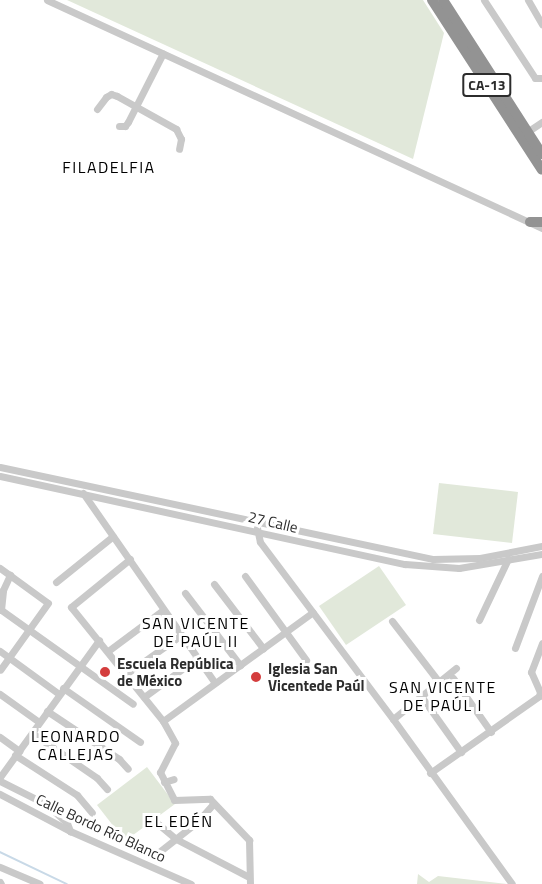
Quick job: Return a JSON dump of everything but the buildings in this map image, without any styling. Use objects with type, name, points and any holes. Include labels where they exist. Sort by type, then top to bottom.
[{"type":"highway","name":"CA-13","points":[[432,0],[542,170]]},
{"type":"highway","name":"CA-13","points":[[443,0],[542,154]]},
{"type":"highway","points":[[527,146],[532,145],[542,160]]},
{"type":"street","points":[[47,0],[539,224]]},
{"type":"street","points":[[484,0],[535,78],[542,78]]},
{"type":"street","points":[[528,0],[542,24]]},
{"type":"street","points":[[119,126],[125,126],[163,53]]},
{"type":"street","points":[[97,109],[111,94],[176,129],[181,139],[179,149]]},
{"type":"street","points":[[527,132],[542,122]]},
{"type":"street","name":"27 Calle","points":[[0,467],[429,559],[451,560],[542,546]]},
{"type":"street","name":"27 Calle","points":[[0,476],[427,567],[448,569],[542,554]]},
{"type":"street","points":[[76,483],[215,683]]},
{"type":"street","points":[[257,523],[260,542],[393,719],[512,884]]},
{"type":"street","points":[[56,582],[113,536]]},
{"type":"street","points":[[480,620],[511,552]]},
{"type":"street","points":[[130,559],[71,607],[163,721],[175,743],[160,772],[175,801],[208,798],[249,840],[250,881]]},
{"type":"street","points":[[427,567],[429,559]]},
{"type":"street","points":[[448,569],[451,560]]},
{"type":"street","points":[[0,568],[48,603],[0,670]]},
{"type":"street","points":[[10,575],[3,590],[1,609],[133,704]]},
{"type":"street","points":[[245,576],[306,660]]},
{"type":"street","points":[[515,648],[542,576]]},
{"type":"street","points":[[214,584],[263,648]]},
{"type":"street","points":[[185,593],[240,664]]},
{"type":"street","points":[[108,651],[163,610]]},
{"type":"street","points":[[163,721],[313,612]]},
{"type":"street","points":[[392,621],[439,682]]},
{"type":"street","points":[[126,674],[181,635]]},
{"type":"street","points":[[70,831],[67,823],[46,804],[0,779],[99,640]]},
{"type":"street","points":[[430,773],[539,696],[540,692],[531,672],[542,643]]},
{"type":"street","points":[[0,651],[140,742]]},
{"type":"street","points":[[144,697],[197,658]]},
{"type":"street","points":[[393,719],[456,668]]},
{"type":"street","points":[[453,678],[491,732]]},
{"type":"street","points":[[0,694],[39,722]]},
{"type":"street","points":[[422,696],[461,752]]},
{"type":"street","points":[[47,711],[119,759],[128,769]]},
{"type":"street","points":[[32,733],[97,778],[107,789]]},
{"type":"street","points":[[0,737],[17,753],[77,795],[92,813]]},
{"type":"street","points":[[164,782],[174,779]]},
{"type":"street","name":"Calle Bordo Río Blanco","points":[[0,794],[70,831],[191,884]]},
{"type":"street","points":[[159,852],[197,822],[214,803]]},
{"type":"street","points":[[157,823],[176,839],[250,881]]},
{"type":"street","points":[[0,867],[40,884]]},
{"type":"shaded area","points":[[67,0],[423,0],[444,33],[413,159]]},
{"type":"shaded area","points":[[439,483],[518,492],[512,543],[433,534]]},
{"type":"shaded area","points":[[379,566],[406,605],[346,645],[319,606]]},
{"type":"shaded area","points":[[147,767],[175,804],[125,841],[97,805]]},
{"type":"shaded area","points":[[418,874],[429,882],[438,876],[507,884],[417,884]]},
{"type":"waterway","points":[[0,852],[67,884]]},
{"type":"place","name":"Escuela República de México","points":[[105,672]]},
{"type":"place","name":"Iglesia San Vicentede Paúl","points":[[256,677]]},
{"type":"district","name":"FILADELFIA","points":[[109,167]]},
{"type":"district","name":"SAN VICENTE DE PAÚL II","points":[[196,632]]},
{"type":"district","name":"SAN VICENTE DE PAÚL I","points":[[443,696]]},
{"type":"district","name":"LEONARDO CALLEJAS","points":[[76,745]]},
{"type":"district","name":"EL EDÉN","points":[[179,821]]}]
